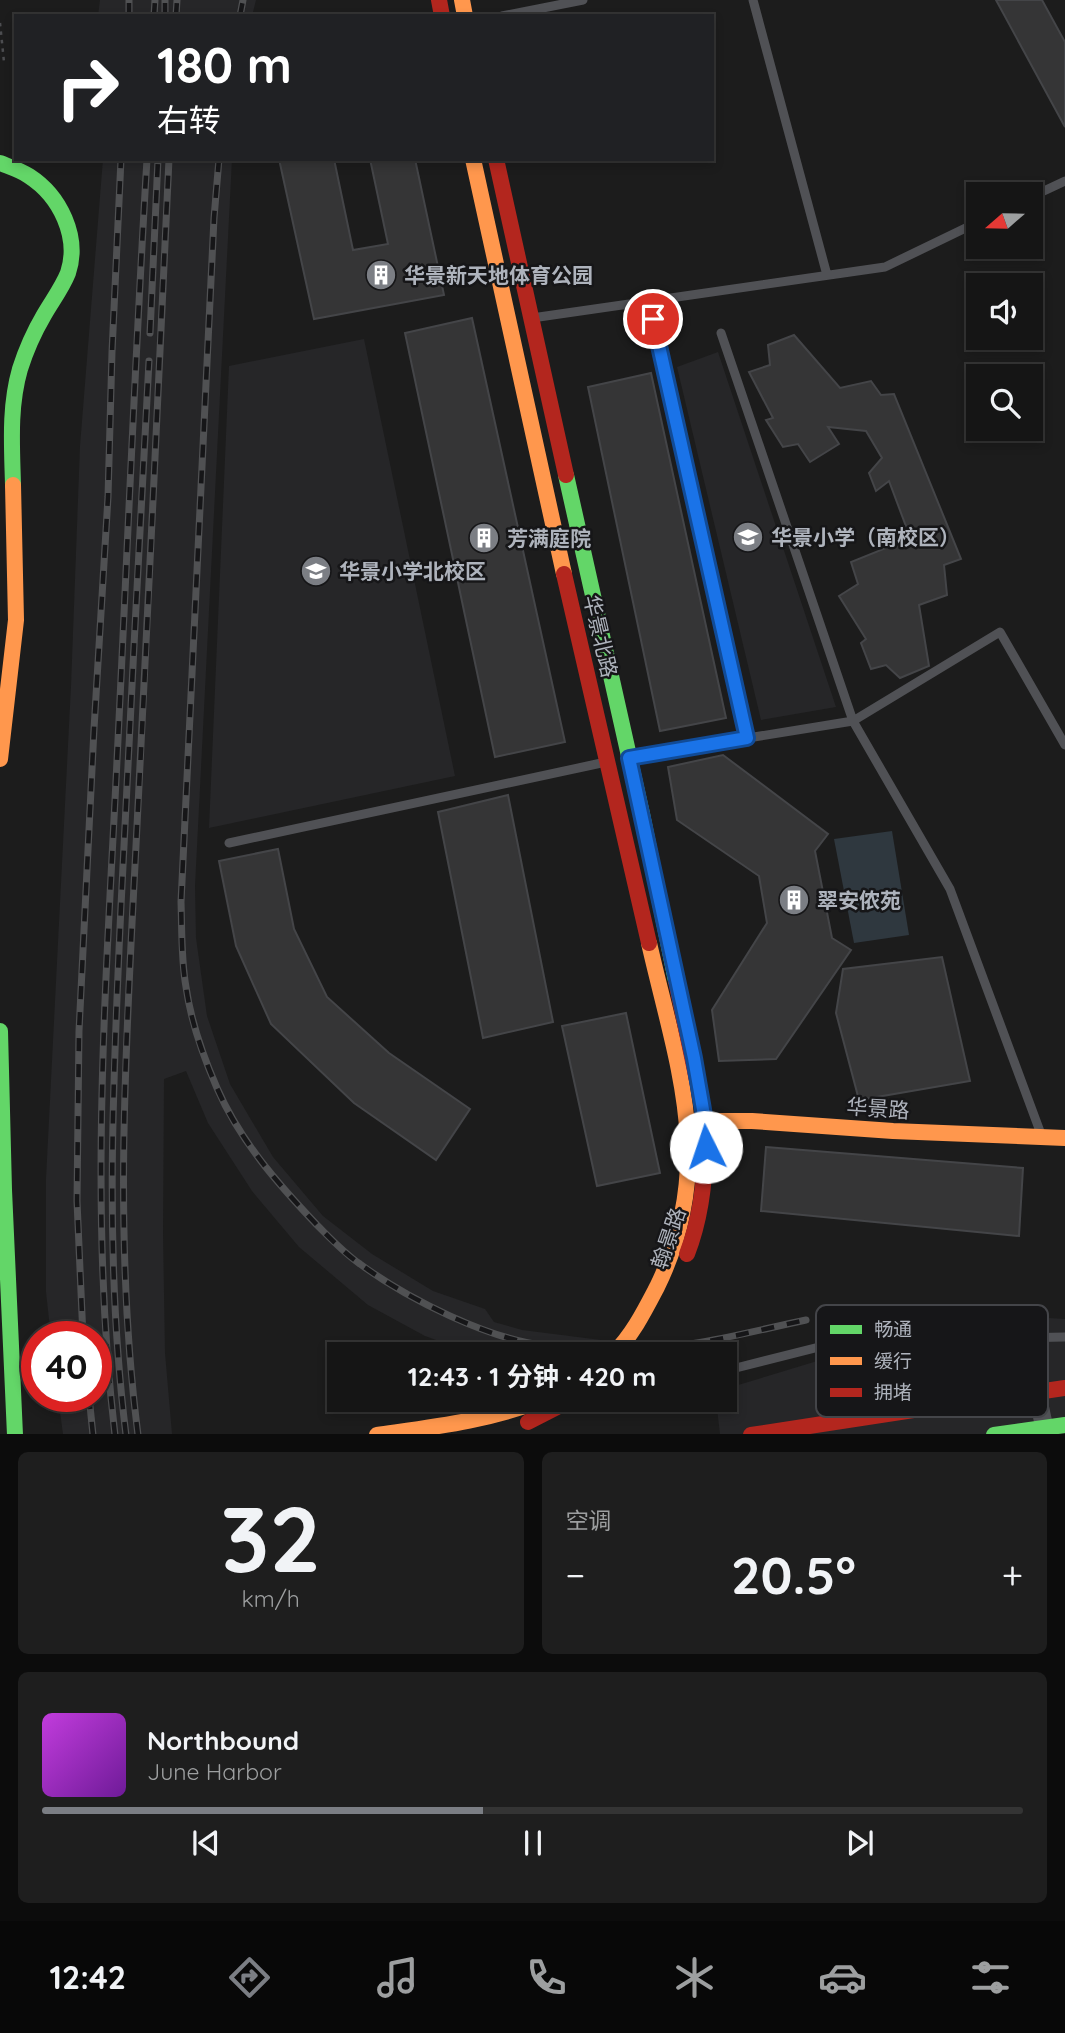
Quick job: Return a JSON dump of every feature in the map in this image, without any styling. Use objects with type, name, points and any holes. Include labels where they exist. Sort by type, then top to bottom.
[{"type":"main road","points":[[0,150],[45,188],[57,203],[72,248],[65,279],[40,321],[14,389],[11,415],[16,620],[0,759]]},
{"type":"main road","name":"华景北路","points":[[473,161],[675,1055],[696,1121]]},
{"type":"main road","name":"华景北路","points":[[496,161],[694,1058],[696,1121]]},
{"type":"main road","points":[[0,163],[29,175]]},
{"type":"main road","points":[[0,1031],[15,1434]]},
{"type":"main road","name":"华景路","points":[[696,1121],[764,1122],[893,1131],[1065,1138]]},
{"type":"main road","name":"翰景路","points":[[623,1342],[655,1294],[670,1262],[687,1184],[696,1121]]},
{"type":"main road","name":"翰景路","points":[[640,1342],[661,1312],[691,1244],[698,1221],[706,1169],[696,1121]]},
{"type":"main road","points":[[377,1434],[468,1428],[510,1412]]},
{"type":"main road","points":[[513,1427],[548,1412]]},
{"type":"main road","points":[[751,1434],[862,1417]]},
{"type":"main road","points":[[994,1434],[1065,1425]]},
{"type":"lane","points":[[512,14],[583,0]]},
{"type":"lane","points":[[753,0],[827,275]]},
{"type":"lane","points":[[1043,191],[1065,181]]},
{"type":"lane","points":[[508,323],[885,267],[966,228]]},
{"type":"lane","points":[[649,301],[747,738]]},
{"type":"lane","points":[[721,333],[853,721],[950,889],[1042,1136]]},
{"type":"lane","points":[[629,758],[853,721],[1000,632],[1065,745]]},
{"type":"lane","points":[[229,843],[607,761]]},
{"type":"lane","points":[[737,1368],[816,1348]]},
{"type":"path","points":[[0,23],[4,62]]},
{"type":"shaded area","points":[[100,0],[256,0],[252,14],[98,14]]},
{"type":"shaded area","points":[[103,161],[232,161],[195,886],[196,938],[207,1016],[230,1084],[273,1157],[323,1216],[372,1254],[433,1291],[485,1309],[494,1322],[522,1330],[609,1341],[442,1342],[425,1336],[368,1305],[299,1247],[252,1191],[208,1123],[186,1071],[164,1079],[165,1353],[172,1434],[63,1434],[60,1412],[112,1412],[112,1321],[49,1321],[46,1292],[46,1179],[71,686],[80,446]]},
{"type":"shaded area","name":"华景小学北校区","points":[[364,339],[455,776],[209,828],[229,366]]},
{"type":"shaded area","name":"华景小学（南校区）","points":[[718,352],[836,707],[761,720],[677,367]]},
{"type":"shaded area","points":[[892,831],[909,935],[854,943],[834,839]]},
{"type":"shaded area","points":[[1048,1318],[1065,1319],[1065,1434],[720,1434],[717,1412],[737,1412],[737,1385],[816,1361],[816,1417],[1048,1417]]},
{"type":"building","points":[[996,0],[1042,0],[1065,42],[1065,127]]},
{"type":"building","points":[[279,161],[334,161],[353,250],[388,244],[370,161],[415,161],[444,295],[314,319]]},
{"type":"building","name":"芳满庭院","points":[[472,318],[565,742],[495,757],[405,333]]},
{"type":"building","points":[[794,335],[840,388],[871,381],[881,395],[894,394],[961,559],[944,565],[947,595],[919,605],[929,666],[900,678],[886,665],[871,669],[861,643],[866,639],[839,596],[858,584],[851,562],[910,537],[889,481],[876,491],[869,473],[882,458],[866,431],[828,427],[839,444],[810,462],[798,444],[783,447],[766,420],[773,418],[749,372],[770,365],[768,345]]},
{"type":"building","points":[[651,373],[726,718],[660,731],[588,387]]},
{"type":"building","name":"翠安侬苑","points":[[723,755],[828,834],[815,851],[832,938],[851,950],[776,1059],[719,1061],[712,1010],[767,923],[759,876],[677,820],[668,767]]},
{"type":"building","points":[[508,795],[553,1022],[483,1038],[438,812]]},
{"type":"building","points":[[278,849],[294,929],[327,997],[389,1053],[470,1109],[436,1160],[354,1103],[271,1024],[236,946],[219,861]]},
{"type":"building","points":[[942,957],[970,1081],[859,1100],[836,1013],[843,969]]},
{"type":"building","points":[[626,1013],[660,1173],[597,1186],[562,1026]]},
{"type":"building","points":[[766,1147],[1023,1168],[1019,1236],[761,1211]]},
{"type":"railway","points":[[129,0],[129,14]]},
{"type":"railway","points":[[154,14],[155,0]]},
{"type":"railway","points":[[165,0],[165,14]]},
{"type":"railway","points":[[176,14],[177,0]]},
{"type":"railway","points":[[240,14],[243,0]]},
{"type":"railway","points":[[82,1321],[77,1201],[79,1031],[108,497],[121,161]]},
{"type":"railway","points":[[115,1434],[103,1277],[101,1197],[104,1038],[147,161]]},
{"type":"railway","points":[[150,333],[158,161]]},
{"type":"railway","points":[[138,1434],[125,1283],[124,1130],[169,161]]},
{"type":"railway","points":[[219,161],[181,902],[183,966],[191,1013],[207,1064],[226,1107],[248,1144],[274,1178],[343,1250],[401,1291],[475,1327],[500,1336],[548,1346],[622,1350],[698,1343],[806,1320]]},
{"type":"railway","points":[[126,1434],[115,1303],[113,1104],[149,361]]},
{"type":"railway","points":[[91,1412],[93,1434]]},
{"type":"traffic: fast","points":[[0,163],[29,176],[50,195],[65,218],[71,245],[68,273],[34,335],[16,383],[12,427],[13,485]]},
{"type":"traffic: fast","points":[[566,475],[642,814],[676,981]]},
{"type":"traffic: fast","points":[[0,1031],[15,1434]]},
{"type":"traffic: fast","points":[[1001,1434],[1065,1425]]},
{"type":"traffic: slow","points":[[462,0],[465,14]]},
{"type":"traffic: slow","points":[[473,161],[564,574]]},
{"type":"traffic: slow","points":[[0,759],[16,620],[13,485]]},
{"type":"traffic: slow","points":[[624,1342],[657,1287],[675,1242],[685,1199],[688,1157],[680,1074],[649,943]]},
{"type":"traffic: slow","points":[[688,1121],[752,1121],[893,1131],[1065,1138]]},
{"type":"traffic: slow","points":[[384,1434],[440,1426],[503,1412]]},
{"type":"traffic: jam","points":[[439,0],[442,14]]},
{"type":"traffic: jam","points":[[496,161],[566,475]]},
{"type":"traffic: jam","points":[[564,574],[649,943]]},
{"type":"traffic: jam","points":[[676,981],[701,1099]]},
{"type":"traffic: jam","points":[[687,1254],[702,1195],[705,1135]]},
{"type":"traffic: jam","points":[[1048,1390],[1065,1388]]},
{"type":"traffic: jam","points":[[528,1422],[548,1412]]},
{"type":"traffic: jam","points":[[758,1434],[868,1417]]},
{"type":"place","name":"华景新天地体育公园","points":[[381,275]]},
{"type":"place","name":"华景小学（南校区）","points":[[748,537]]},
{"type":"place","name":"芳满庭院","points":[[484,538]]},
{"type":"place","name":"华景小学北校区","points":[[316,571]]},
{"type":"place","name":"翠安侬苑","points":[[794,900]]},
{"type":"route","points":[[653,319],[747,738],[629,758],[694,1058],[705,1121],[706,1147]]}]
